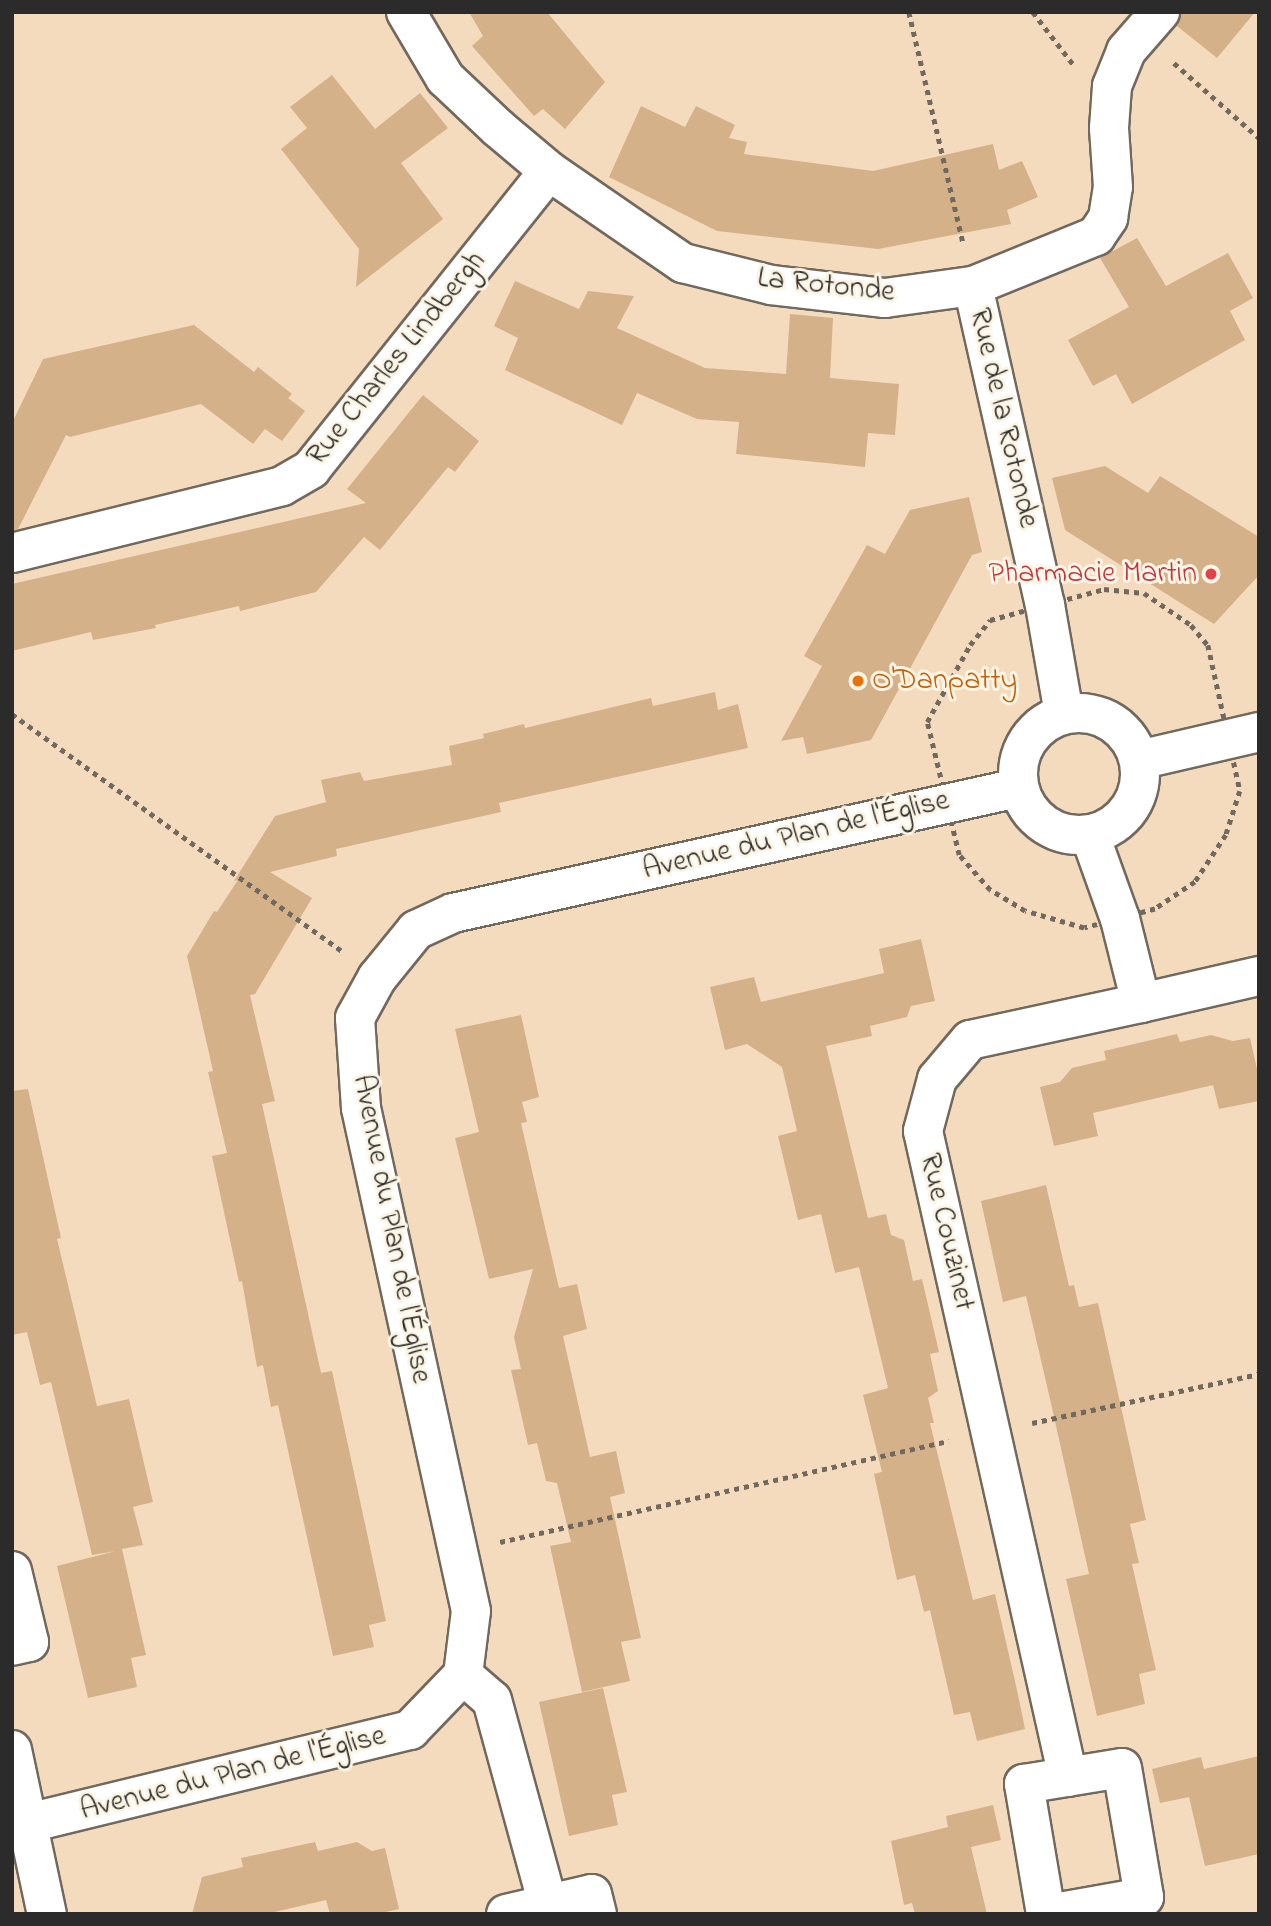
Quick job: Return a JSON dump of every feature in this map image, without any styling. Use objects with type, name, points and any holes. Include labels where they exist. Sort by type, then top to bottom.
[{"type":"street","name":"La Rotonde","points":[[406,12],[445,78],[549,172],[682,262],[771,285],[885,298],[973,286],[1096,236],[1108,218],[1113,187],[1110,128],[1112,86],[1126,51],[1156,16]]},
{"type":"street","name":"Rue Charles Lindbergh","points":[[12,553],[282,486],[311,469],[549,172]]},
{"type":"street","name":"Rue de la Rotonde","points":[[973,286],[1045,605],[1064,714]]},
{"type":"street","points":[[1083,712],[1103,717],[1126,735],[1139,760],[1140,780],[1135,799],[1124,816],[1109,828],[1090,835],[1071,836],[1052,830],[1037,820],[1025,805],[1018,788],[1017,768],[1021,750],[1046,721],[1064,714],[1083,712]]},
{"type":"street","points":[[1139,760],[1244,735]]},
{"type":"street","name":"Avenue du Plan de l'Église","points":[[20,1826],[410,1730],[463,1675],[471,1611],[361,1108],[355,1018],[377,978],[416,930],[453,913],[1018,788]]},
{"type":"street","points":[[1090,835],[1120,919],[1141,1003]]},
{"type":"street","name":"Rue Couzinet","points":[[1068,1777],[923,1131],[937,1079],[970,1040],[1259,976]]},
{"type":"street","points":[[12,1571],[29,1642],[12,1646]]},
{"type":"street","points":[[463,1675],[492,1700],[548,1905]]},
{"type":"street","points":[[12,1749],[20,1826],[47,1914]]},
{"type":"street","points":[[1122,1768],[1144,1897],[1048,1914],[1024,1784],[1068,1777],[1122,1768]]},
{"type":"street","points":[[506,1914],[592,1894],[597,1914]]},
{"type":"path","points":[[909,12],[973,286]]},
{"type":"path","points":[[1156,16],[1162,53],[1259,138]]},
{"type":"path","points":[[1104,589],[1144,593],[1191,625],[1208,645],[1244,735],[1240,791],[1226,835],[1195,881],[1155,909],[1084,929],[1025,911],[989,890],[959,855],[927,722],[970,645],[990,620],[1104,589]]},
{"type":"path","points":[[12,714],[377,978]]},
{"type":"path","points":[[458,1552],[1259,1374]]},
{"type":"building","points":[[469,12],[547,12],[605,82],[565,129],[543,109],[534,116],[472,46],[483,36]]},
{"type":"building","points":[[1181,12],[1255,12],[1217,58],[1177,26]]},
{"type":"building","points":[[332,75],[375,129],[420,93],[448,128],[401,163],[443,219],[356,287],[359,249],[281,149],[307,128],[290,107]]},
{"type":"building","points":[[641,106],[685,127],[696,106],[735,125],[729,138],[747,142],[744,154],[873,171],[993,144],[999,170],[1022,161],[1038,197],[1007,210],[1011,224],[878,249],[717,231],[609,177]]},
{"type":"building","points":[[1137,238],[1166,286],[1228,253],[1253,298],[1230,311],[1245,340],[1132,404],[1116,374],[1093,386],[1068,340],[1129,307],[1100,258]]},
{"type":"building","points":[[515,281],[579,309],[588,291],[634,296],[617,328],[705,368],[786,374],[790,314],[833,318],[830,378],[899,384],[895,435],[868,433],[865,467],[736,454],[739,422],[697,419],[637,393],[622,425],[505,370],[518,338],[494,326]]},
{"type":"building","points":[[194,325],[254,372],[258,367],[292,394],[288,398],[305,411],[282,441],[265,429],[253,444],[201,404],[70,437],[66,435],[18,529],[12,530],[12,423],[43,359]]},
{"type":"building","points":[[423,395],[479,441],[455,472],[448,467],[380,550],[364,537],[316,592],[240,611],[239,606],[155,625],[156,628],[93,640],[91,632],[12,651],[12,584],[366,503],[347,489]]},
{"type":"building","points":[[1105,466],[1148,493],[1160,476],[1259,537],[1259,575],[1214,624],[1065,530],[1052,478]]},
{"type":"building","points":[[969,497],[982,552],[972,555],[871,740],[807,754],[803,737],[781,741],[822,666],[804,656],[867,545],[885,554],[910,510]]},
{"type":"building","points":[[715,692],[718,710],[738,704],[748,748],[499,803],[501,812],[336,849],[337,856],[270,872],[312,898],[255,994],[250,995],[275,1101],[262,1104],[321,1373],[332,1371],[386,1621],[369,1625],[374,1647],[333,1656],[278,1405],[271,1407],[263,1365],[257,1367],[242,1281],[239,1282],[212,1156],[227,1153],[208,1072],[213,1071],[187,956],[214,911],[217,912],[238,880],[234,881],[275,816],[326,802],[321,780],[360,772],[364,781],[452,765],[449,746],[484,738],[483,734],[524,724],[525,728],[651,698],[653,706]]},
{"type":"building","points":[[921,939],[935,1001],[911,1006],[907,1017],[870,1026],[872,1036],[826,1046],[868,1218],[886,1214],[891,1235],[904,1240],[913,1281],[922,1279],[939,1352],[930,1354],[938,1391],[928,1398],[934,1423],[930,1423],[973,1600],[995,1594],[1017,1690],[1025,1729],[977,1741],[970,1712],[954,1715],[930,1610],[924,1612],[915,1575],[897,1580],[874,1474],[882,1472],[863,1395],[888,1388],[859,1267],[835,1273],[821,1214],[798,1220],[778,1136],[797,1131],[782,1067],[747,1044],[725,1050],[710,987],[754,977],[761,1002],[884,973],[879,949]]},
{"type":"building","points":[[521,1015],[539,1097],[522,1102],[527,1122],[521,1123],[559,1288],[577,1284],[587,1329],[563,1336],[590,1457],[616,1451],[625,1493],[610,1497],[641,1638],[621,1642],[630,1681],[582,1692],[550,1546],[571,1542],[557,1483],[546,1481],[537,1443],[528,1445],[511,1370],[521,1369],[514,1337],[533,1269],[489,1279],[455,1138],[479,1132],[455,1029]]},
{"type":"building","points":[[1177,1034],[1180,1042],[1211,1035],[1233,1041],[1250,1038],[1259,1078],[1259,1101],[1219,1109],[1213,1085],[1093,1113],[1098,1136],[1054,1146],[1040,1087],[1060,1082],[1072,1068],[1106,1060],[1104,1051]]},
{"type":"building","points":[[28,1089],[61,1238],[57,1239],[97,1406],[129,1399],[153,1502],[133,1507],[143,1545],[122,1549],[146,1655],[131,1658],[137,1687],[88,1698],[57,1566],[116,1551],[92,1555],[51,1382],[40,1385],[27,1332],[12,1335],[12,1091]]},
{"type":"building","points":[[1046,1185],[1069,1286],[1074,1285],[1079,1307],[1098,1303],[1146,1520],[1130,1524],[1139,1563],[1132,1564],[1156,1670],[1139,1674],[1145,1704],[1097,1716],[1066,1579],[1089,1574],[1050,1399],[1026,1296],[1003,1302],[981,1201]]},
{"type":"building","points":[[603,1688],[627,1792],[612,1795],[618,1825],[569,1836],[539,1702]]},
{"type":"building","points":[[1259,1756],[1259,1854],[1205,1866],[1189,1797],[1160,1803],[1152,1769],[1201,1757],[1204,1769]]},
{"type":"building","points":[[993,1805],[1001,1840],[971,1847],[987,1914],[915,1914],[912,1903],[904,1905],[891,1841],[948,1827],[946,1816]]},
{"type":"building","points":[[315,1842],[318,1851],[357,1842],[372,1851],[385,1848],[399,1909],[377,1914],[330,1914],[326,1900],[266,1914],[192,1914],[202,1877],[243,1867],[241,1858]]},
{"type":"place","name":"Pharmacie Martin","points":[[1211,574]]},
{"type":"place","name":"O'Danpatty","points":[[858,681]]}]
